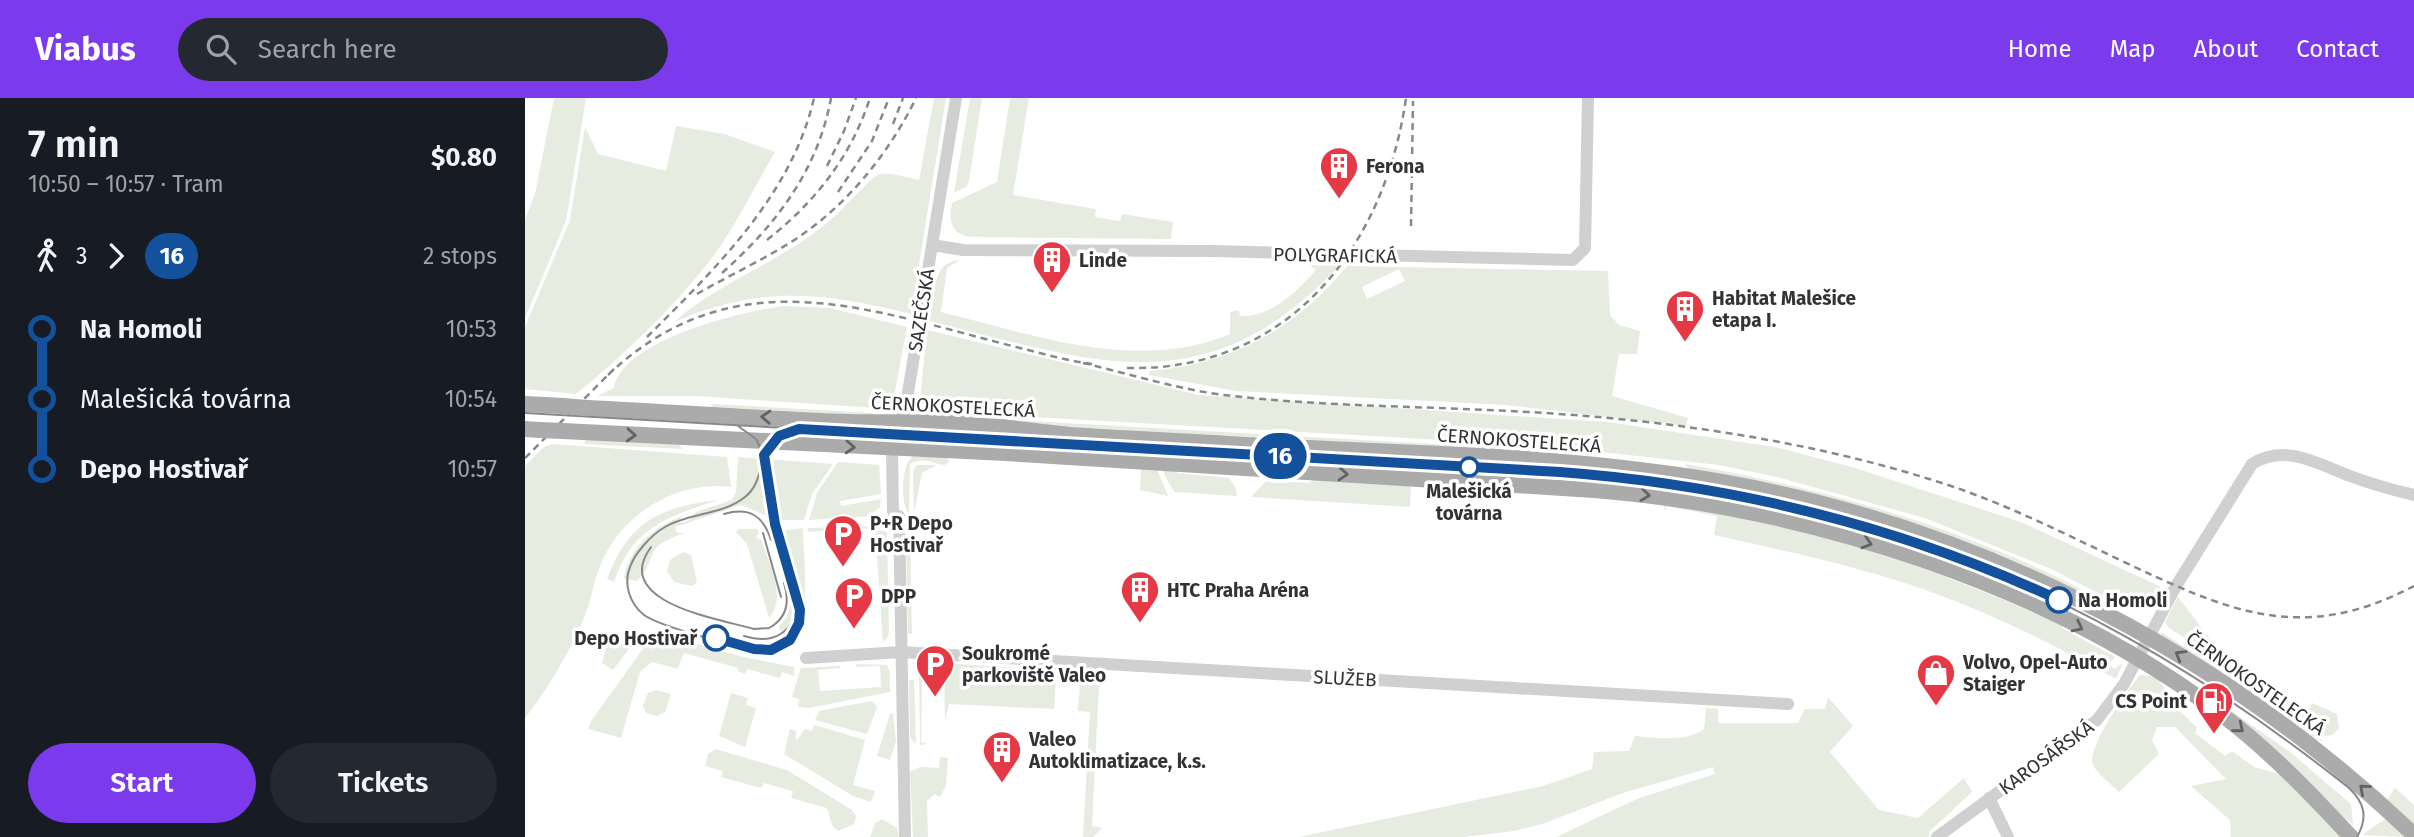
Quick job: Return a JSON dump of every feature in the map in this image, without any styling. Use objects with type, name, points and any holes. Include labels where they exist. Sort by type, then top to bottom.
[{"type":"main road","name":"ČERNOKOSTELECKÁ","points":[[525,404],[898,439],[1577,489],[1642,495],[1734,509],[1866,542],[2011,596],[2137,659],[2185,688],[2252,738],[2351,837]]},
{"type":"main road","name":"ČERNOKOSTELECKÁ","points":[[532,429],[898,439],[977,424],[1071,435],[1580,464],[1716,481],[1853,512],[1997,562],[2130,626],[2273,716],[2345,773],[2414,835]]},
{"type":"street","name":"SAZEČSKÁ","points":[[905,837],[898,439],[956,98]]},
{"type":"street","name":"POLYGRAFICKÁ","points":[[932,245],[963,250],[1213,251],[1573,260],[1585,248],[1588,98]]},
{"type":"street","name":"KAROSÁŘSKÁ","points":[[1937,837],[2098,720],[2113,702],[2148,636],[2245,470],[2258,460],[2277,454],[2296,455],[2353,477],[2414,495]]},
{"type":"street","points":[[1577,489],[1580,464]]},
{"type":"street","name":"SLUŽEB","points":[[806,658],[901,652],[1788,704]]},
{"type":"street","points":[[1989,798],[2008,837]]},
{"type":"shaded area","points":[[554,98],[586,98],[566,221],[525,318],[525,219],[535,194]]},
{"type":"shaded area","points":[[934,98],[946,98],[911,314],[848,301],[791,296],[735,302],[674,322],[713,293],[776,258],[816,231],[877,175],[892,174],[919,180]]},
{"type":"shaded area","points":[[970,98],[982,98],[969,181],[966,187],[954,193]]},
{"type":"shaded area","points":[[1010,98],[1029,98],[1013,195],[1096,209],[1095,217],[1120,221],[1122,214],[1173,222],[1171,239],[969,237],[954,229],[951,220],[952,203],[997,182]]},
{"type":"shaded area","points":[[676,126],[724,134],[775,152],[721,246],[681,295],[630,347],[576,394],[525,389],[525,327],[570,220],[585,127],[598,154],[666,171]]},
{"type":"shaded area","points":[[960,260],[947,268],[941,312],[1049,339],[1122,350],[1158,350],[1194,345],[1230,334],[1230,312],[1239,310],[1240,316],[1252,315],[1273,308],[1300,287],[1316,270],[1310,265],[1339,266],[1290,311],[1242,340],[1194,357],[1146,362],[1096,359],[1044,350],[929,321],[938,274],[950,262]]},
{"type":"shaded area","points":[[1347,266],[1608,271],[1610,315],[1619,325],[1640,331],[1637,354],[1619,354],[1612,396],[1688,418],[1686,426],[1506,405],[1236,391],[1149,375],[1149,371],[1207,360],[1260,340],[1306,308]],"holes":[[[1399,269],[1405,281],[1367,299],[1362,287]]]},
{"type":"shaded area","points":[[784,306],[830,308],[907,327],[893,402],[878,408],[694,396],[597,396],[614,388],[622,371],[638,356],[660,342],[714,321]]},
{"type":"shaded area","points":[[927,330],[1199,395],[1607,422],[1775,447],[1852,467],[2021,522],[2161,587],[2144,608],[2133,611],[2051,569],[1925,518],[1777,477],[1719,465],[1547,446],[930,411],[923,407],[920,400]]},
{"type":"shaded area","points":[[713,404],[873,413],[875,416],[711,409]]},
{"type":"shaded area","points":[[994,419],[1557,451],[1557,457],[1065,429]]},
{"type":"shaded area","points":[[586,438],[678,443],[682,449],[584,444]]},
{"type":"shaded area","points":[[552,444],[727,457],[731,487],[711,486],[673,494],[639,514],[625,527],[603,559],[584,617],[569,650],[525,718],[525,466],[544,447]]},
{"type":"shaded area","points":[[913,456],[947,456],[949,461],[945,465],[924,461],[910,464],[909,514],[904,502],[903,484],[906,467]]},
{"type":"shaded area","points":[[738,457],[833,464],[812,494],[804,520],[777,520],[741,505],[675,527],[677,533],[685,533],[661,543],[656,548],[637,581],[624,579],[637,547],[654,531],[674,519],[685,515],[679,519],[680,523],[690,520],[696,512],[732,500],[736,492]]},
{"type":"shaded area","points":[[838,462],[879,465],[881,494],[840,501],[841,506],[881,499],[880,507],[873,513],[875,516],[809,520],[817,493]]},
{"type":"shaded area","points":[[1685,464],[1788,485],[1890,512],[1989,547],[2085,591],[2083,595],[2022,567],[1688,469]]},
{"type":"shaded area","points":[[917,465],[937,465],[922,473],[914,513],[913,471]]},
{"type":"shaded area","points":[[1141,466],[1157,469],[1168,496],[1140,490]]},
{"type":"shaded area","points":[[1161,468],[1173,468],[1177,473],[1229,478],[1235,486],[1237,496],[1174,492]]},
{"type":"shaded area","points":[[1314,479],[1411,486],[1410,507],[1251,497],[1267,480],[1309,483]]},
{"type":"shaded area","points":[[718,500],[654,526],[631,548],[614,582],[607,579],[625,543],[649,520],[679,507]]},
{"type":"shaded area","points":[[1665,503],[1781,525],[1924,569],[2063,626],[2062,628],[2115,657],[2109,664],[2114,669],[2123,663],[2116,679],[2025,632],[1955,601],[1851,567],[1714,535],[1717,516],[1667,506],[1664,511]]},
{"type":"shaded area","points":[[877,526],[878,530],[887,532],[889,634],[883,643],[875,528],[807,532],[808,528]]},
{"type":"shaded area","points":[[803,528],[804,606],[802,621],[790,644],[778,627],[786,617],[791,594],[772,532]]},
{"type":"shaded area","points":[[738,529],[757,529],[759,534],[756,536],[758,540],[761,539],[772,569],[777,600],[769,618],[747,544],[736,532]]},
{"type":"shaded area","points":[[906,541],[910,541],[912,634],[908,634]]},
{"type":"shaded area","points":[[683,552],[691,555],[697,582],[692,586],[674,582],[667,571],[670,560]]},
{"type":"shaded area","points":[[2178,597],[2214,644],[2277,696],[2310,708],[2312,703],[2337,714],[2339,728],[2332,735],[2324,736],[2242,674],[2169,628],[2165,622]]},
{"type":"shaded area","points":[[655,632],[743,657],[794,667],[794,676],[782,672],[780,678],[747,669],[745,674],[737,671],[738,668],[684,653],[678,669],[652,662],[640,672],[621,738],[588,729]]},
{"type":"shaded area","points":[[2161,632],[2252,689],[2324,742],[2310,737],[2162,636]]},
{"type":"shaded area","points":[[609,638],[632,645],[613,670],[602,663]]},
{"type":"shaded area","points":[[922,662],[929,662],[928,674],[922,674],[921,742],[927,744],[920,745],[919,667]]},
{"type":"shaded area","points":[[944,663],[1065,671],[1065,679],[1056,679],[1054,709],[949,704],[945,722]]},
{"type":"shaded area","points":[[857,664],[886,665],[890,671],[890,692],[809,708],[798,707],[799,699],[792,697],[801,668],[840,666],[841,668],[818,670],[820,691],[881,687],[880,666],[855,667]]},
{"type":"shaded area","points":[[1081,669],[1090,669],[1099,685],[1092,826],[1102,828],[1093,837],[1083,837],[1090,712],[1078,711]]},
{"type":"shaded area","points":[[2140,675],[2157,677],[2181,712],[2197,728],[2195,733],[2225,756],[2232,751],[2254,767],[2283,775],[2343,837],[2231,837],[2230,820],[2191,786],[2226,779],[2175,727],[2157,727],[2152,740],[2159,754],[2119,792],[2095,769],[2093,757],[2110,719]]},
{"type":"shaded area","points":[[2181,676],[2290,752],[2351,804],[2353,825],[2178,677]]},
{"type":"shaded area","points":[[909,680],[914,680],[916,744],[910,737]]},
{"type":"shaded area","points":[[656,690],[671,694],[665,712],[657,716],[646,713],[643,706],[648,693]]},
{"type":"shaded area","points":[[731,693],[748,698],[746,705],[756,708],[745,747],[719,736]]},
{"type":"shaded area","points":[[1828,697],[1853,726],[1830,752],[1879,810],[1918,818],[1964,778],[1972,792],[1929,832],[1929,837],[1556,837],[1639,798],[1715,774],[1713,767],[1623,793],[1542,824],[1514,831],[1463,837],[1299,837],[1543,786],[1592,769],[1594,752],[1629,751],[1635,736],[1671,738],[1697,733],[1704,729],[1706,708],[1718,709],[1718,723],[1798,723],[1805,709],[1825,709]]},
{"type":"shaded area","points":[[872,701],[877,707],[867,734],[815,720],[819,711]]},
{"type":"shaded area","points":[[893,713],[896,741],[890,760],[877,756],[890,714]]},
{"type":"shaded area","points":[[814,725],[865,740],[853,785],[875,791],[871,802],[853,796],[784,754],[790,729],[796,731],[796,741],[805,729],[812,731]]},
{"type":"shaded area","points":[[716,749],[787,770],[852,810],[856,816],[854,824],[838,831],[832,825],[827,808],[791,798],[793,791],[764,783],[761,788],[721,777],[723,771],[705,766],[708,754]]},
{"type":"shaded area","points":[[940,757],[948,758],[946,786],[940,797],[935,794],[927,801],[928,837],[913,837],[910,772],[920,767],[939,768]]},
{"type":"shaded area","points":[[2395,788],[2414,805],[2414,826],[2387,800]]},
{"type":"shaded area","points":[[882,819],[897,828],[899,837],[870,837],[875,823]]},
{"type":"shaded area","points":[[2385,819],[2408,837],[2362,835]]},
{"type":"tram line","points":[[525,413],[1579,474],[1689,487],[1793,507],[1893,535],[1988,570],[2081,613],[2172,663],[2261,722],[2349,788],[2359,799],[2364,817],[2357,837]]},
{"type":"tram line","points":[[738,426],[756,439],[764,455],[775,524],[800,610],[798,626],[790,638],[778,647],[762,650],[701,636],[653,620],[635,605],[627,580],[632,562],[649,539],[660,530],[674,522],[716,511],[745,497],[757,480],[763,461],[766,452],[772,443],[792,430]]},
{"type":"tram line","name":"16","points":[[716,638],[767,650],[786,643],[797,630],[800,610],[775,524],[764,455],[779,436],[799,429],[1560,472],[1676,484],[1772,501],[1858,523],[1944,552],[2059,600]]},
{"type":"tram line","points":[[724,514],[741,512],[754,515],[764,524],[771,540]]},
{"type":"tram line","points":[[763,533],[781,597]]},
{"type":"tram line","points":[[651,547],[642,566],[645,582],[657,595],[674,605],[718,620],[754,629],[769,628],[780,619],[785,609],[787,597],[784,583]]},
{"type":"tram line","points":[[744,636],[771,638],[783,633],[793,622]]},
{"type":"railway","points":[[647,337],[724,257],[769,198],[788,167],[814,98]]},
{"type":"railway","points":[[722,273],[760,236],[792,194],[816,149],[831,98]]},
{"type":"railway","points":[[827,166],[856,98]]},
{"type":"railway","points":[[767,240],[801,210],[829,177],[853,140],[870,98]]},
{"type":"railway","points":[[838,192],[872,141],[889,98]]},
{"type":"railway","points":[[893,124],[903,98]]},
{"type":"railway","points":[[697,294],[780,249],[810,229],[847,197],[893,139],[916,98]]},
{"type":"railway","points":[[1127,368],[1184,364],[1236,348],[1280,324],[1319,290],[1351,250],[1376,204],[1395,153],[1406,98]]},
{"type":"railway","points":[[1411,226],[1413,101]]},
{"type":"railway","points":[[608,375],[656,338],[706,315],[756,304],[807,302],[858,308],[1092,364]]},
{"type":"railway","points":[[1083,363],[1224,395],[1300,402],[1577,415],[1679,426],[1832,453],[1929,479],[1978,496],[2195,594],[2264,614],[2299,617],[2335,614],[2373,604],[2414,586]]},
{"type":"railway","points":[[525,458],[614,369]]},
{"type":"place","name":"Ferona","points":[[1339,200]]},
{"type":"place","name":"Linde","points":[[1052,294]]},
{"type":"place","name":"Habitat Malešice etapa I.","points":[[1685,343]]},
{"type":"place","name":"Malešická továrna","points":[[1469,467]]},
{"type":"place","name":"P+R Depo Hostivař","points":[[843,568]]},
{"type":"place","name":"Na Homoli","points":[[2059,600]]},
{"type":"place","name":"HTC Praha Aréna","points":[[1140,624]]},
{"type":"place","name":"DPP","points":[[854,630]]},
{"type":"place","name":"Depo Hostivař","points":[[716,638]]},
{"type":"place","name":"Soukromé parkoviště Valeo","points":[[935,698]]},
{"type":"place","name":"Volvo, Opel-Auto Staiger","points":[[1936,707]]},
{"type":"place","name":"CS Point","points":[[2214,735]]},
{"type":"place","name":"Valeo Autoklimatizace, k.s.","points":[[1002,784]]}]
